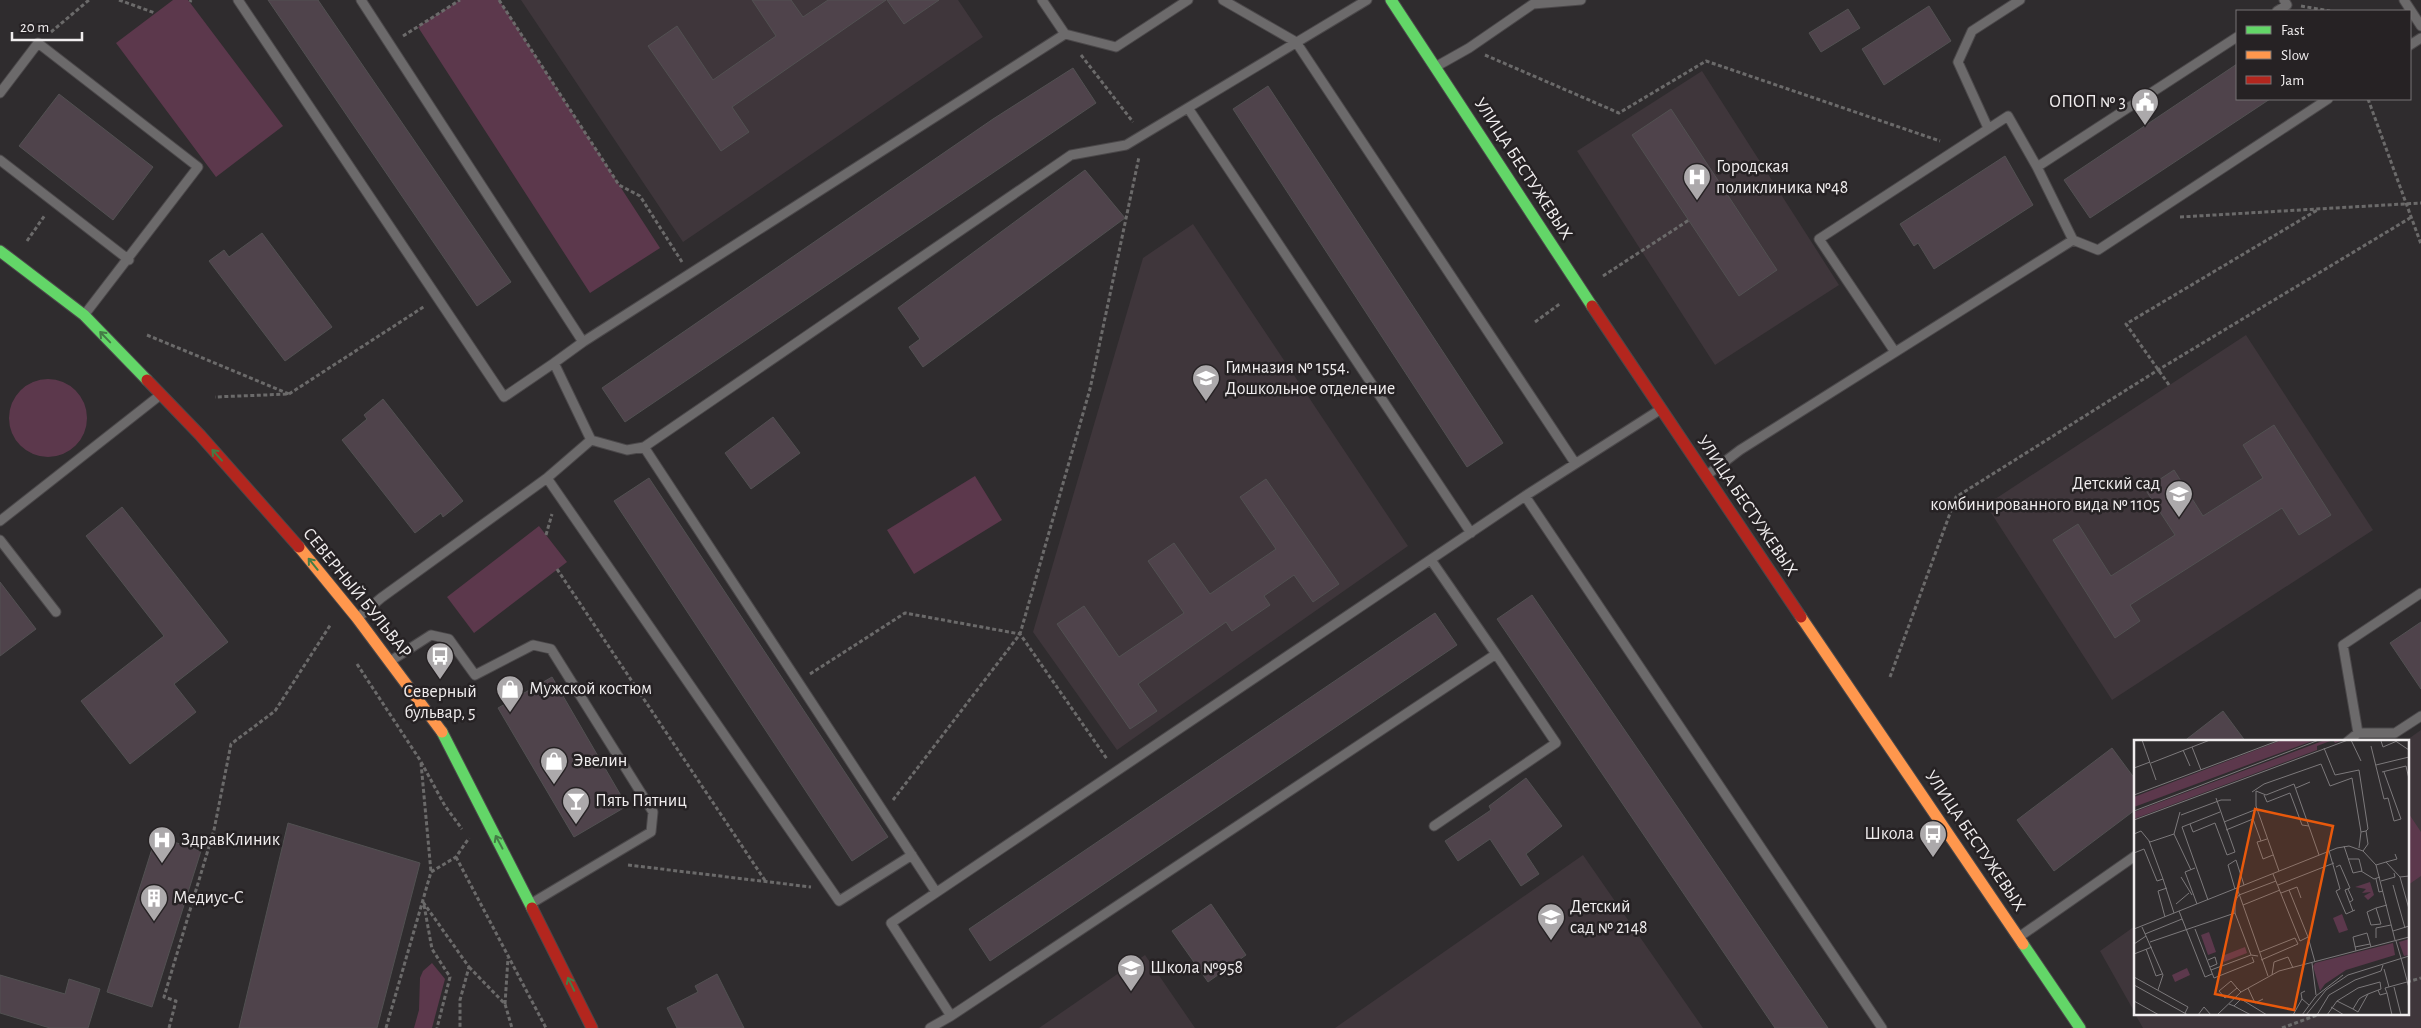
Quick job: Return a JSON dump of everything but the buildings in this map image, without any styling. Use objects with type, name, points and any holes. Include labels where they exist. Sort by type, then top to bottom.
[{"type":"street","name":"УЛИЦА БЕСТУЖЕВЫХ","points":[[1391,0],[1660,410],[2080,1028]]},
{"type":"street","name":"СЕВЕРНЫЙ БУЛЬВАР","points":[[0,251],[84,315],[256,498],[357,618],[448,740],[592,1028]]},
{"type":"lane","points":[[238,0],[504,397],[583,342],[1065,34]]},
{"type":"lane","points":[[361,0],[583,342]]},
{"type":"lane","points":[[1042,0],[1065,34],[1116,47],[1188,0]]},
{"type":"lane","points":[[1223,0],[1296,42],[1576,463]]},
{"type":"lane","points":[[554,363],[591,440],[628,450],[644,447],[1070,155],[1126,145],[1367,0]]},
{"type":"lane","points":[[1435,67],[1469,48],[1533,4],[1581,0]]},
{"type":"lane","points":[[1988,128],[1958,62],[1972,31],[2020,0]]},
{"type":"lane","points":[[2411,11],[2421,26]]},
{"type":"lane","points":[[2037,167],[2236,38]]},
{"type":"lane","points":[[0,93],[38,43],[198,167],[129,260],[84,315]]},
{"type":"lane","points":[[1895,352],[1819,239],[2008,116],[2037,167],[2073,240],[2098,250],[2326,100]]},
{"type":"lane","points":[[1188,108],[1471,533]]},
{"type":"lane","points":[[0,160],[129,260]]},
{"type":"lane","points":[[1705,477],[1740,450],[2073,240]]},
{"type":"lane","points":[[0,521],[161,395]]},
{"type":"lane","points":[[951,1016],[890,923],[1525,496],[1660,410]]},
{"type":"lane","points":[[357,618],[381,598],[547,478],[591,440]]},
{"type":"lane","points":[[644,447],[936,892]]},
{"type":"lane","points":[[547,478],[838,901],[912,855]]},
{"type":"lane","points":[[1525,496],[1882,1028]]},
{"type":"lane","points":[[0,540],[56,612]]},
{"type":"lane","points":[[1432,560],[1556,743],[1434,826]]},
{"type":"lane","points":[[2358,733],[2343,645],[2421,593]]},
{"type":"lane","points":[[389,661],[431,635],[448,639],[475,675],[533,645],[551,649],[653,812],[650,832],[531,903]]},
{"type":"lane","points":[[930,1028],[951,1016],[1496,654]]},
{"type":"lane","points":[[2349,740],[2358,733],[2395,734],[2421,716]]},
{"type":"lane","points":[[2019,937],[2134,857]]},
{"type":"path","points":[[38,43],[89,0]]},
{"type":"path","points":[[119,0],[155,13]]},
{"type":"path","points":[[390,44],[460,0]]},
{"type":"path","points":[[499,0],[619,185],[640,196],[690,274]]},
{"type":"path","points":[[2286,2],[2325,10]]},
{"type":"path","points":[[884,813],[1020,634],[1090,389],[1130,205],[1143,135],[1065,34]]},
{"type":"path","points":[[1469,48],[1618,113],[1706,61],[1959,147]]},
{"type":"path","points":[[2368,100],[2421,244]]},
{"type":"path","points":[[21,249],[54,202]]},
{"type":"path","points":[[2145,219],[2421,203]]},
{"type":"path","points":[[2169,385],[2126,324],[2319,209]]},
{"type":"path","points":[[1890,678],[1956,497],[2158,370],[2410,218]]},
{"type":"path","points":[[1603,276],[1689,220]]},
{"type":"path","points":[[215,397],[289,394],[438,298]]},
{"type":"path","points":[[1535,322],[1562,303]]},
{"type":"path","points":[[147,335],[289,394]]},
{"type":"path","points":[[557,569],[766,882]]},
{"type":"path","points":[[798,682],[905,613],[1020,634],[1116,772]]},
{"type":"path","points":[[326,615],[336,632]]},
{"type":"path","points":[[169,1028],[176,1000],[164,997],[214,830],[230,744],[275,711],[331,624]]},
{"type":"path","points":[[352,656],[420,760],[445,806],[474,846]]},
{"type":"path","points":[[386,1028],[432,872],[420,760]]},
{"type":"path","points":[[432,872],[456,857],[469,837]]},
{"type":"path","points":[[456,857],[546,1028]]},
{"type":"path","points":[[603,861],[831,890]]},
{"type":"path","points":[[423,902],[469,967],[504,1004]]},
{"type":"path","points":[[423,902],[432,949],[450,977],[437,1028]]},
{"type":"path","points":[[508,956],[504,1004],[512,1028]]},
{"type":"path","points":[[460,1028],[460,1000],[469,967]]},
{"type":"path","points":[[2408,982],[2421,978]]},
{"type":"path","points":[[2282,1028],[2315,1016]]},
{"type":"shaded area","points":[[173,0],[188,0],[283,126],[216,177],[116,43]]},
{"type":"shaded area","points":[[460,0],[499,0],[660,248],[590,293],[418,27]]},
{"type":"shaded area","points":[[521,0],[958,0],[983,37],[683,242]]},
{"type":"shaded area","name":"Городская поликлиника №48","points":[[1702,71],[1839,285],[1715,365],[1577,151]]},
{"type":"shaded area","name":"Гимназия № 1554. Дошкольное отделение","points":[[1193,224],[1408,546],[1117,750],[1033,632],[1143,258]]},
{"type":"shaded area","name":"Детский сад комбинированного вида № 1105","points":[[2246,335],[2373,530],[2112,700],[1986,505]]},
{"type":"shaded area","points":[[48,379],[63,382],[80,396],[84,403],[87,418],[84,433],[70,450],[63,454],[48,457],[33,454],[16,440],[12,433],[9,418],[12,403],[26,386],[33,382]]},
{"type":"shaded area","points":[[975,476],[1002,520],[914,574],[887,530]]},
{"type":"shaded area","points":[[539,526],[567,562],[474,633],[447,597]]},
{"type":"shaded area","points":[[2421,730],[2421,1028],[2143,1028],[2136,1016],[2408,1016],[2407,740]]},
{"type":"shaded area","points":[[2408,812],[2421,832],[2421,876],[2408,885]]},
{"type":"shaded area","name":"Детский сад № 2148","points":[[1583,855],[1703,1028],[1335,1028]]},
{"type":"shaded area","points":[[2134,927],[2134,1011],[2100,951]]},
{"type":"shaded area","name":"Школа №958","points":[[1145,955],[1195,1028],[1039,1028]]},
{"type":"shaded area","points":[[432,963],[445,979],[432,1028],[414,1028],[419,1010],[420,978],[423,971]]},
{"type":"traffic: fast","points":[[1391,0],[1592,306]]},
{"type":"traffic: fast","points":[[0,251],[84,315],[147,380]]},
{"type":"traffic: fast","points":[[442,732],[532,908]]},
{"type":"traffic: fast","points":[[2023,944],[2080,1028]]},
{"type":"traffic: slow","points":[[299,547],[357,618],[442,732]]},
{"type":"traffic: slow","points":[[1801,617],[2023,944]]},
{"type":"traffic: jam","points":[[1592,306],[1801,617]]},
{"type":"traffic: jam","points":[[147,380],[200,435],[299,547]]},
{"type":"traffic: jam","points":[[532,908],[592,1028]]},
{"type":"place","name":"ОПОП № 3","points":[[2145,126]]},
{"type":"place","name":"Городская поликлиника №48","points":[[1697,201]]},
{"type":"place","name":"Гимназия № 1554. Дошкольное отделение","points":[[1206,402]]},
{"type":"place","name":"Детский сад комбинированного вида № 1105","points":[[2179,518]]},
{"type":"place","name":"Северный бульвар, 5","points":[[440,680]]},
{"type":"place","name":"Мужской костюм","points":[[510,713]]},
{"type":"place","name":"Эвелин","points":[[554,785]]},
{"type":"place","name":"Пять Пятниц","points":[[576,825]]},
{"type":"place","name":"Школа","points":[[1933,858]]},
{"type":"place","name":"ЗдравКлиник","points":[[162,864]]},
{"type":"place","name":"Медиус-С","points":[[154,922]]},
{"type":"place","name":"Детский сад № 2148","points":[[1551,941]]},
{"type":"place","name":"Школа №958","points":[[1131,992]]}]
